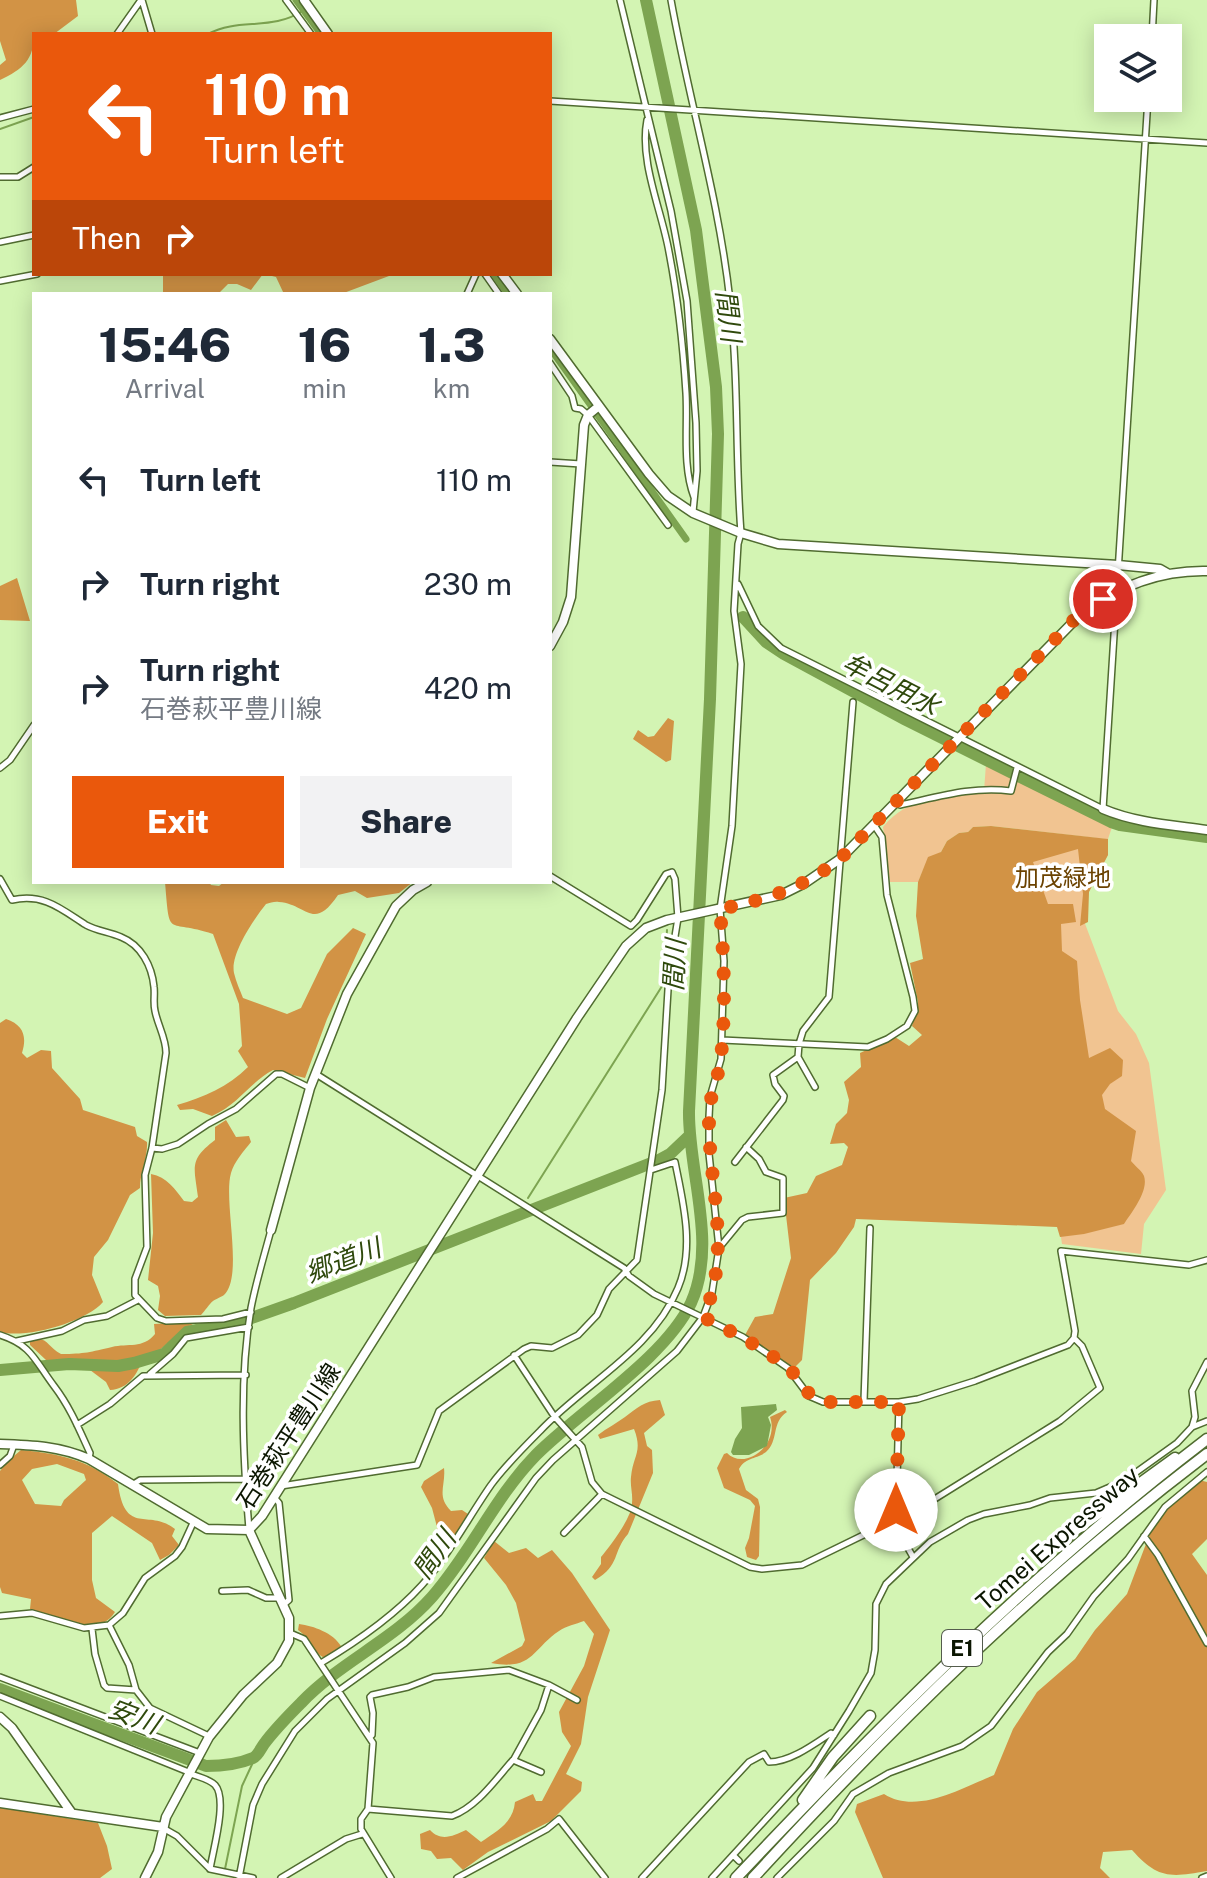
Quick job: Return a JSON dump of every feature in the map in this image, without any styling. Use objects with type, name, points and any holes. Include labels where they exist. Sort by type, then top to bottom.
[{"type":"highway","points":[[1041,1555],[1161,1465],[1206,1440]]},
{"type":"highway","name":"Tomei Expressway","points":[[736,1878],[919,1688],[998,1613],[1120,1508],[1206,1440]]},
{"type":"highway","name":"Tomei Expressway","points":[[753,1878],[856,1768],[1006,1620],[1083,1553],[1207,1454]]},
{"type":"highway","points":[[778,1834],[833,1757],[870,1716]]},
{"type":"street","points":[[118,32],[142,0]]},
{"type":"street","points":[[142,0],[151,32]]},
{"type":"street","points":[[286,0],[310,32]]},
{"type":"street","points":[[304,0],[326,32]]},
{"type":"street","points":[[620,0],[671,211],[687,301],[696,423],[694,514]]},
{"type":"street","points":[[238,1876],[249,1817],[262,1784],[295,1731],[338,1690],[405,1643],[439,1613],[529,1488],[575,1439],[663,1365],[702,1317],[712,1293],[719,1248],[709,1154],[709,1117],[722,1040],[724,961],[718,910],[732,826],[741,664],[734,611],[739,413],[730,302],[718,214],[671,0]]},
{"type":"street","points":[[1153,24],[1154,0]]},
{"type":"street","points":[[300,17],[311,12]]},
{"type":"street","points":[[552,101],[1207,143]]},
{"type":"street","points":[[0,118],[32,110]]},
{"type":"street","points":[[1103,809],[1147,112]]},
{"type":"street","points":[[648,119],[649,166],[669,251],[676,297],[687,395],[689,467],[695,497]]},
{"type":"street","points":[[0,177],[18,177],[32,168]]},
{"type":"street","points":[[0,242],[32,235]]},
{"type":"street","points":[[0,281],[32,275]]},
{"type":"street","points":[[552,343],[589,410],[668,525]]},
{"type":"street","points":[[552,366],[572,396],[589,410],[659,487],[694,514],[738,532],[778,544],[1118,565],[1160,569],[1167,573]]},
{"type":"street","points":[[552,642],[571,597],[584,425],[589,410]]},
{"type":"street","points":[[552,462],[582,464]]},
{"type":"street","points":[[477,1175],[626,946],[646,928],[680,917],[781,895],[805,883],[840,859],[1074,620],[1116,592],[1167,573],[1207,571]]},
{"type":"street","points":[[736,579],[758,626],[781,648],[955,741],[1015,772],[1119,816],[1207,830]]},
{"type":"street","points":[[815,1087],[798,1057],[799,1044],[803,1031],[829,997],[853,702]]},
{"type":"street","points":[[0,768],[10,760],[32,728]]},
{"type":"street","points":[[896,803],[900,805],[943,794],[983,789],[1011,791],[1015,772]]},
{"type":"street","points":[[722,1040],[868,1047],[907,1026],[915,1011],[887,895],[882,837],[874,825]]},
{"type":"street","points":[[280,1486],[417,1465],[439,1411],[528,1347],[559,1346],[578,1335],[597,1315],[609,1289],[637,1260],[662,1090],[669,973],[680,917],[675,879],[672,872],[666,874],[631,926],[552,877]]},
{"type":"street","points":[[0,879],[12,900],[32,898],[56,904],[89,926],[122,937],[135,945],[150,967],[154,1011],[166,1047],[152,1148],[145,1175],[147,1247],[133,1289],[138,1300],[157,1318],[166,1321],[223,1319],[251,1313]]},
{"type":"street","points":[[0,1444],[57,1447],[89,1459],[193,1523],[220,1531],[249,1530],[245,1479],[249,1324],[271,1230],[310,1088],[357,974],[396,906],[424,884]]},
{"type":"street","points":[[735,1162],[783,1100],[784,1096],[775,1084],[773,1075],[798,1057]]},
{"type":"street","points":[[152,1148],[162,1149],[178,1144],[236,1109],[276,1074],[310,1088]]},
{"type":"street","points":[[316,1074],[627,1272],[654,1294],[743,1337],[788,1368],[815,1400],[899,1402],[918,1399],[1068,1345],[1074,1338]]},
{"type":"street","points":[[719,1248],[742,1220],[783,1213],[783,1178],[766,1172],[759,1159],[746,1147]]},
{"type":"street","points":[[322,1664],[390,1617],[423,1584],[504,1468],[555,1417],[644,1340],[673,1302],[686,1258],[685,1217],[675,1162],[651,1169]]},
{"type":"street","name":"石巻萩平豊川線","points":[[290,1633],[289,1618],[249,1530],[274,1496],[477,1175]]},
{"type":"street","points":[[864,1401],[870,1228]]},
{"type":"street","points":[[514,1355],[555,1417],[575,1439],[585,1455],[592,1482],[602,1494],[756,1569],[802,1565],[925,1505],[1036,1436],[1096,1393],[1100,1388],[1082,1346],[1074,1338],[1061,1251],[1189,1265],[1207,1260]]},
{"type":"street","points":[[16,1341],[62,1331],[91,1318],[107,1316],[138,1300]]},
{"type":"street","points":[[150,1375],[149,1372],[173,1354],[186,1338],[249,1324]]},
{"type":"street","points":[[0,1335],[16,1341],[34,1355],[64,1397],[90,1453],[89,1459]]},
{"type":"street","points":[[1192,1427],[1195,1417],[1192,1391],[1207,1362]]},
{"type":"street","points":[[77,1425],[110,1404],[143,1376],[246,1375]]},
{"type":"street","points":[[899,1402],[896,1518],[900,1534],[914,1558]]},
{"type":"street","points":[[712,1878],[815,1769],[871,1673],[879,1596],[886,1584],[930,1542],[984,1514],[1050,1498],[1112,1488],[1177,1443],[1192,1427],[1207,1421]]},
{"type":"street","points":[[0,1465],[10,1456],[14,1444]]},
{"type":"street","points":[[777,1878],[834,1821],[845,1797],[889,1773],[962,1746],[991,1726],[1165,1507],[1207,1472]]},
{"type":"street","points":[[132,1485],[140,1480],[245,1479]]},
{"type":"street","points":[[564,1533],[602,1494]]},
{"type":"street","points":[[222,1591],[248,1590],[281,1602],[289,1600],[280,1509],[274,1496]]},
{"type":"street","points":[[0,1616],[32,1613],[92,1629],[109,1625],[123,1613],[145,1578],[182,1547],[193,1523]]},
{"type":"street","points":[[1144,1536],[1158,1555],[1207,1643]]},
{"type":"street","points":[[109,1625],[129,1665],[136,1690],[157,1713],[188,1724],[209,1737]]},
{"type":"street","points":[[92,1629],[104,1685],[107,1688],[136,1690]]},
{"type":"street","points":[[147,1877],[158,1852],[163,1827],[209,1737],[243,1695],[277,1663],[286,1651],[290,1633],[304,1639],[370,1737],[373,1755],[368,1809],[361,1819],[362,1834],[391,1878]]},
{"type":"street","points":[[370,1737],[373,1727],[372,1695],[434,1677],[509,1670],[549,1685],[577,1700]]},
{"type":"street","points":[[0,1677],[200,1754]]},
{"type":"street","points":[[368,1809],[452,1816],[461,1813],[485,1792],[513,1760],[535,1723],[549,1685]]},
{"type":"street","points":[[0,1696],[209,1780],[220,1792],[221,1800],[212,1870]]},
{"type":"street","points":[[0,1717],[12,1728],[71,1812]]},
{"type":"street","points":[[642,1878],[749,1762],[761,1754],[769,1762],[779,1761],[802,1752],[831,1733],[834,1735]]},
{"type":"street","points":[[513,1760],[541,1772]]},
{"type":"street","points":[[0,1803],[163,1827],[177,1836],[212,1870],[253,1878]]},
{"type":"street","points":[[457,1878],[547,1829],[559,1819],[605,1878]]},
{"type":"street","points":[[281,1878],[346,1839],[362,1834]]},
{"type":"street","points":[[733,1855],[739,1861]]},
{"type":"green space","name":"加茂緑地","points":[[986,764],[1113,824],[1108,839],[1108,855],[1085,890],[1084,921],[1118,1011],[1136,1034],[1149,1063],[1166,1190],[1144,1224],[1141,1254],[1062,1244],[1060,1231],[1102,1111],[1087,1062],[1062,951],[1030,861],[1105,839],[991,826],[973,827],[947,841],[941,852],[925,866],[918,882],[890,882],[883,827],[916,803],[984,791]]},
{"type":"shaded area","points":[[0,0],[76,0],[78,16],[57,32],[32,32],[32,51],[26,63],[0,80],[0,65],[6,60],[0,41]]},
{"type":"shaded area","points":[[163,276],[262,276],[251,290],[228,284],[220,292],[163,292]]},
{"type":"shaded area","points":[[272,276],[389,276],[346,292],[283,292],[276,277]]},
{"type":"shaded area","points":[[17,578],[30,621],[0,620],[0,586]]},
{"type":"shaded area","points":[[668,718],[674,721],[671,760],[666,762],[633,739],[638,730],[648,737],[654,736]]},
{"type":"shaded area","points":[[991,826],[1108,839],[1108,855],[1089,892],[1088,922],[1080,926],[1083,894],[1078,849],[1033,862],[1048,904],[1073,904],[1076,922],[1061,924],[1062,951],[1077,961],[1089,1058],[1110,1048],[1123,1060],[1122,1076],[1110,1084],[1102,1095],[1105,1109],[1136,1131],[1131,1161],[1144,1176],[1142,1195],[1124,1224],[1060,1237],[1057,1227],[856,1219],[836,1253],[810,1280],[802,1360],[795,1367],[789,1367],[745,1335],[755,1317],[773,1314],[791,1258],[784,1198],[807,1193],[816,1176],[842,1165],[848,1147],[844,1143],[830,1144],[836,1124],[847,1113],[849,1100],[844,1082],[861,1067],[860,1053],[895,1037],[909,1046],[922,1035],[912,1026],[918,1002],[910,963],[923,959],[916,916],[918,882],[928,857],[941,852],[947,841],[973,827]]},
{"type":"shaded area","points":[[165,884],[410,884],[399,893],[367,898],[355,891],[338,895],[329,906],[316,914],[289,904],[266,904],[239,947],[234,973],[243,998],[287,1014],[301,1008],[327,954],[353,928],[366,934],[327,1019],[305,1078],[273,1070],[230,1106],[212,1116],[193,1109],[180,1110],[177,1105],[215,1090],[248,1067],[238,1051],[242,1046],[239,1004],[213,934],[173,924],[168,913]]},
{"type":"shaded area","points":[[6,1019],[23,1032],[22,1053],[27,1058],[41,1050],[51,1051],[52,1068],[80,1099],[83,1110],[135,1127],[137,1136],[147,1142],[140,1188],[130,1195],[108,1240],[94,1257],[92,1275],[103,1302],[70,1322],[40,1331],[11,1334],[0,1332],[0,1023]]},
{"type":"shaded area","points":[[226,1120],[236,1137],[249,1136],[251,1142],[231,1173],[229,1186],[233,1255],[230,1285],[224,1295],[212,1302],[201,1315],[165,1316],[158,1310],[158,1286],[148,1280],[153,1233],[151,1174],[166,1181],[184,1201],[192,1202],[198,1197],[197,1159],[215,1140],[215,1127]]},
{"type":"shaded area","points":[[154,1324],[193,1324],[143,1359],[127,1384],[110,1390],[106,1382],[90,1370],[88,1361],[46,1360],[30,1345],[30,1341],[40,1339],[61,1354],[87,1352],[145,1342],[155,1334]]},
{"type":"shaded area","points":[[660,1400],[665,1415],[644,1433],[647,1446],[652,1450],[653,1473],[613,1564],[595,1580],[592,1577],[601,1564],[601,1557],[620,1532],[631,1509],[631,1477],[638,1448],[634,1429],[600,1439],[598,1435],[641,1406]]},
{"type":"shaded area","points":[[776,1404],[777,1410],[768,1417],[771,1425],[767,1446],[749,1455],[733,1455],[735,1439],[742,1428],[741,1407]]},
{"type":"shaded area","points":[[785,1410],[787,1412],[779,1421],[770,1448],[744,1462],[739,1469],[746,1490],[758,1499],[760,1507],[759,1556],[756,1560],[747,1557],[745,1548],[755,1506],[750,1500],[724,1488],[717,1468],[724,1454],[742,1459],[759,1453],[770,1437],[770,1417]]},
{"type":"shaded area","points":[[21,1450],[84,1463],[118,1484],[121,1500],[132,1516],[165,1523],[175,1529],[172,1536],[179,1545],[160,1560],[152,1543],[112,1516],[92,1533],[92,1580],[96,1598],[115,1612],[98,1625],[87,1626],[30,1609],[31,1599],[2,1593],[0,1587],[0,1471]],"holes":[[[57,1464],[84,1474],[86,1480],[61,1506],[35,1504],[22,1480],[32,1469]]]},
{"type":"shaded area","points":[[444,1468],[443,1496],[446,1506],[451,1511],[462,1510],[468,1514],[449,1544],[441,1542],[432,1508],[421,1487],[424,1481]]},
{"type":"shaded area","points":[[1199,1480],[1207,1482],[1207,1539],[1192,1554],[1207,1575],[1207,1871],[1165,1874],[1149,1866],[1132,1850],[1103,1852],[1100,1868],[1110,1878],[883,1878],[855,1812],[857,1804],[884,1794],[897,1800],[925,1801],[994,1775],[1013,1729],[1037,1692],[1075,1659],[1095,1630],[1127,1594],[1152,1528],[1170,1505]]},
{"type":"shaded area","points":[[494,1541],[509,1553],[526,1548],[538,1558],[552,1550],[572,1573],[610,1630],[588,1697],[581,1744],[566,1774],[582,1782],[581,1791],[551,1821],[488,1852],[463,1870],[451,1858],[437,1859],[431,1851],[421,1849],[420,1834],[430,1830],[438,1836],[447,1837],[466,1830],[481,1842],[508,1821],[515,1802],[533,1794],[536,1801],[542,1801],[571,1746],[562,1732],[559,1712],[584,1666],[594,1634],[584,1621],[559,1631],[524,1661],[505,1665],[491,1663],[522,1646],[525,1640],[516,1603],[484,1558]]},
{"type":"shaded area","points":[[299,1624],[323,1631],[341,1646],[325,1658],[298,1630]]},
{"type":"shaded area","points":[[0,1806],[98,1823],[112,1869],[100,1878],[0,1878]]},
{"type":"waterway","name":"牟呂用水","points":[[296,0],[320,32]]},
{"type":"waterway","name":"間川","points":[[0,1689],[206,1766],[253,1758],[316,1688],[401,1626],[432,1597],[521,1472],[536,1455],[662,1344],[691,1303],[699,1280],[702,1256],[689,1111],[710,699],[718,434],[716,387],[696,230],[646,0]]},
{"type":"waterway","points":[[213,32],[232,26],[280,21],[304,10]]},
{"type":"waterway","points":[[0,129],[32,118]]},
{"type":"waterway","name":"牟呂用水","points":[[495,276],[507,292]]},
{"type":"waterway","name":"牟呂用水","points":[[552,351],[686,539]]},
{"type":"waterway","name":"牟呂用水","points":[[743,617],[766,642],[784,654],[906,720],[1111,822],[1207,837]]},
{"type":"waterway","points":[[528,1198],[664,983],[667,930]]},
{"type":"waterway","name":"郷道川","points":[[0,1370],[69,1364],[118,1366],[164,1354],[187,1332],[243,1321],[294,1303],[659,1160],[689,1136]]},
{"type":"waterway","points":[[225,1869],[242,1786],[255,1758]]},
{"type":"route","points":[[896,1510],[899,1402],[815,1400],[788,1368],[743,1337],[703,1317],[712,1293],[719,1248],[709,1154],[709,1117],[710,1097],[721,1059],[724,961],[720,909],[781,895],[825,871],[840,859],[1074,620],[1103,599]]},
{"type":"water label","name":"安川","points":[[134,1716]]}]
